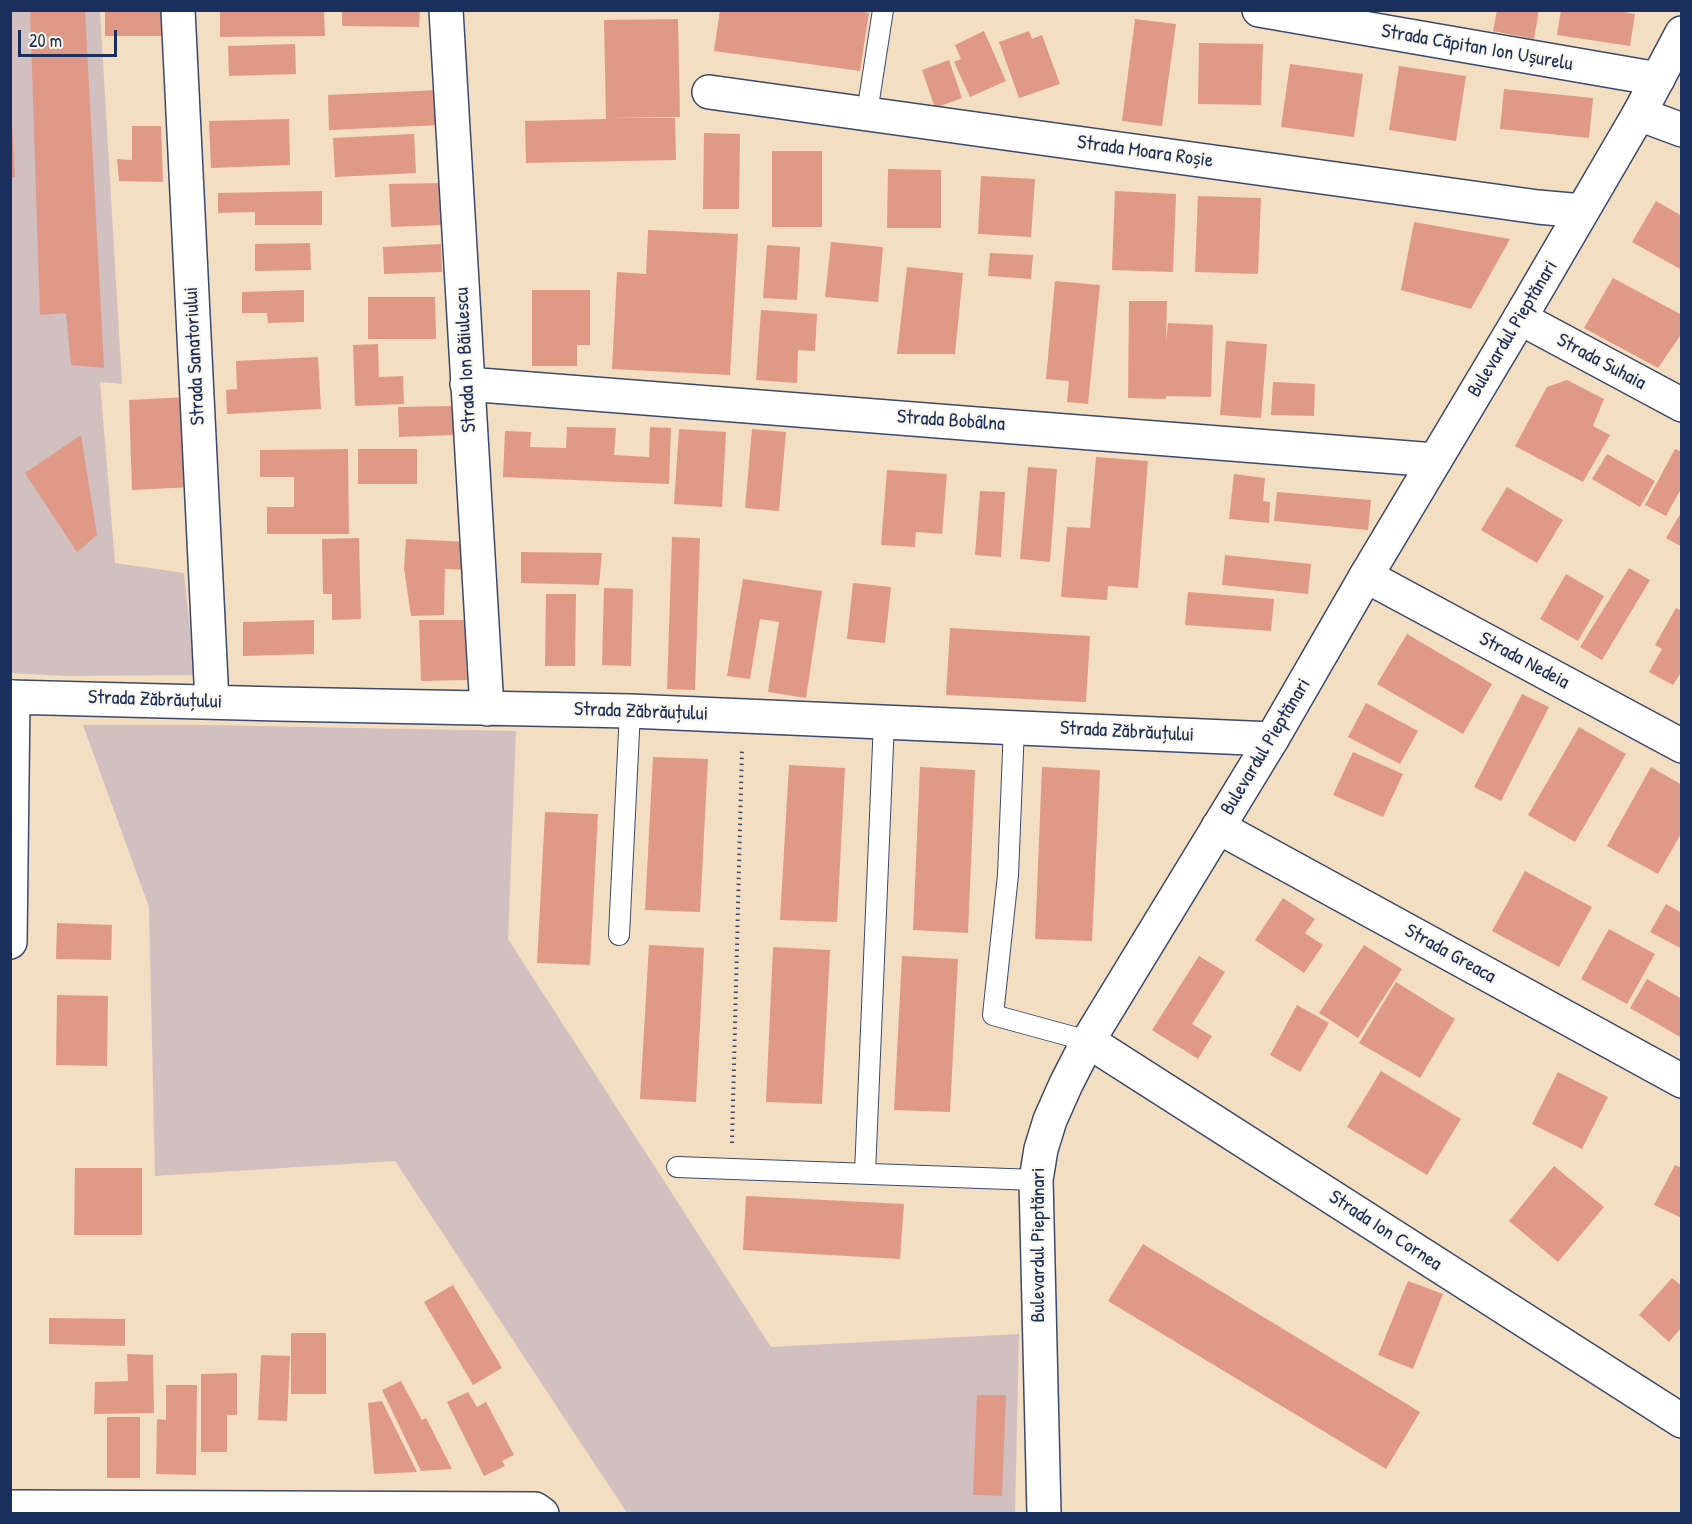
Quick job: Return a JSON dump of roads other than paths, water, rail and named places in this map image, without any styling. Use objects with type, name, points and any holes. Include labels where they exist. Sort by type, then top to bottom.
[{"type":"street","name":"Strada Sanatoriului","points":[[178,10],[212,702]]},
{"type":"street","name":"Strada Ion Băiulescu","points":[[446,10],[487,709]]},
{"type":"street","name":"Strada Căpitan Ion Ușurelu","points":[[1259,10],[1658,79]]},
{"type":"street","name":"Bulevardul Pieptănari","points":[[1044,1514],[1036,1180],[1041,1149],[1050,1120],[1088,1041],[1272,739],[1640,114],[1682,33]]},
{"type":"street","name":"Strada Moara Roșie","points":[[709,92],[1538,207],[1582,211]]},
{"type":"street","points":[[1640,114],[1682,130]]},
{"type":"street","name":"Strada Suhaia","points":[[1520,318],[1682,405]]},
{"type":"street","name":"Strada Bobâlna","points":[[467,384],[1435,460]]},
{"type":"street","name":"Strada Nedeia","points":[[1366,576],[1682,746]]},
{"type":"street","name":"Strada Zăbrăuțului","points":[[12,697],[630,711],[1272,739]]},
{"type":"street","points":[[10,942],[12,697]]},
{"type":"street","name":"Strada Greaca","points":[[1218,827],[1682,1081]]},
{"type":"street","name":"Strada Ion Cornea","points":[[1088,1041],[1682,1421]]},
{"type":"street","points":[[10,1508],[538,1511]]},
{"type":"lane","points":[[867,113],[883,10]]},
{"type":"lane","points":[[619,936],[630,711]]},
{"type":"lane","points":[[865,1173],[884,722]]},
{"type":"lane","points":[[1014,727],[1008,875],[993,1015],[1088,1041]]},
{"type":"lane","points":[[677,1167],[1036,1180]]}]
